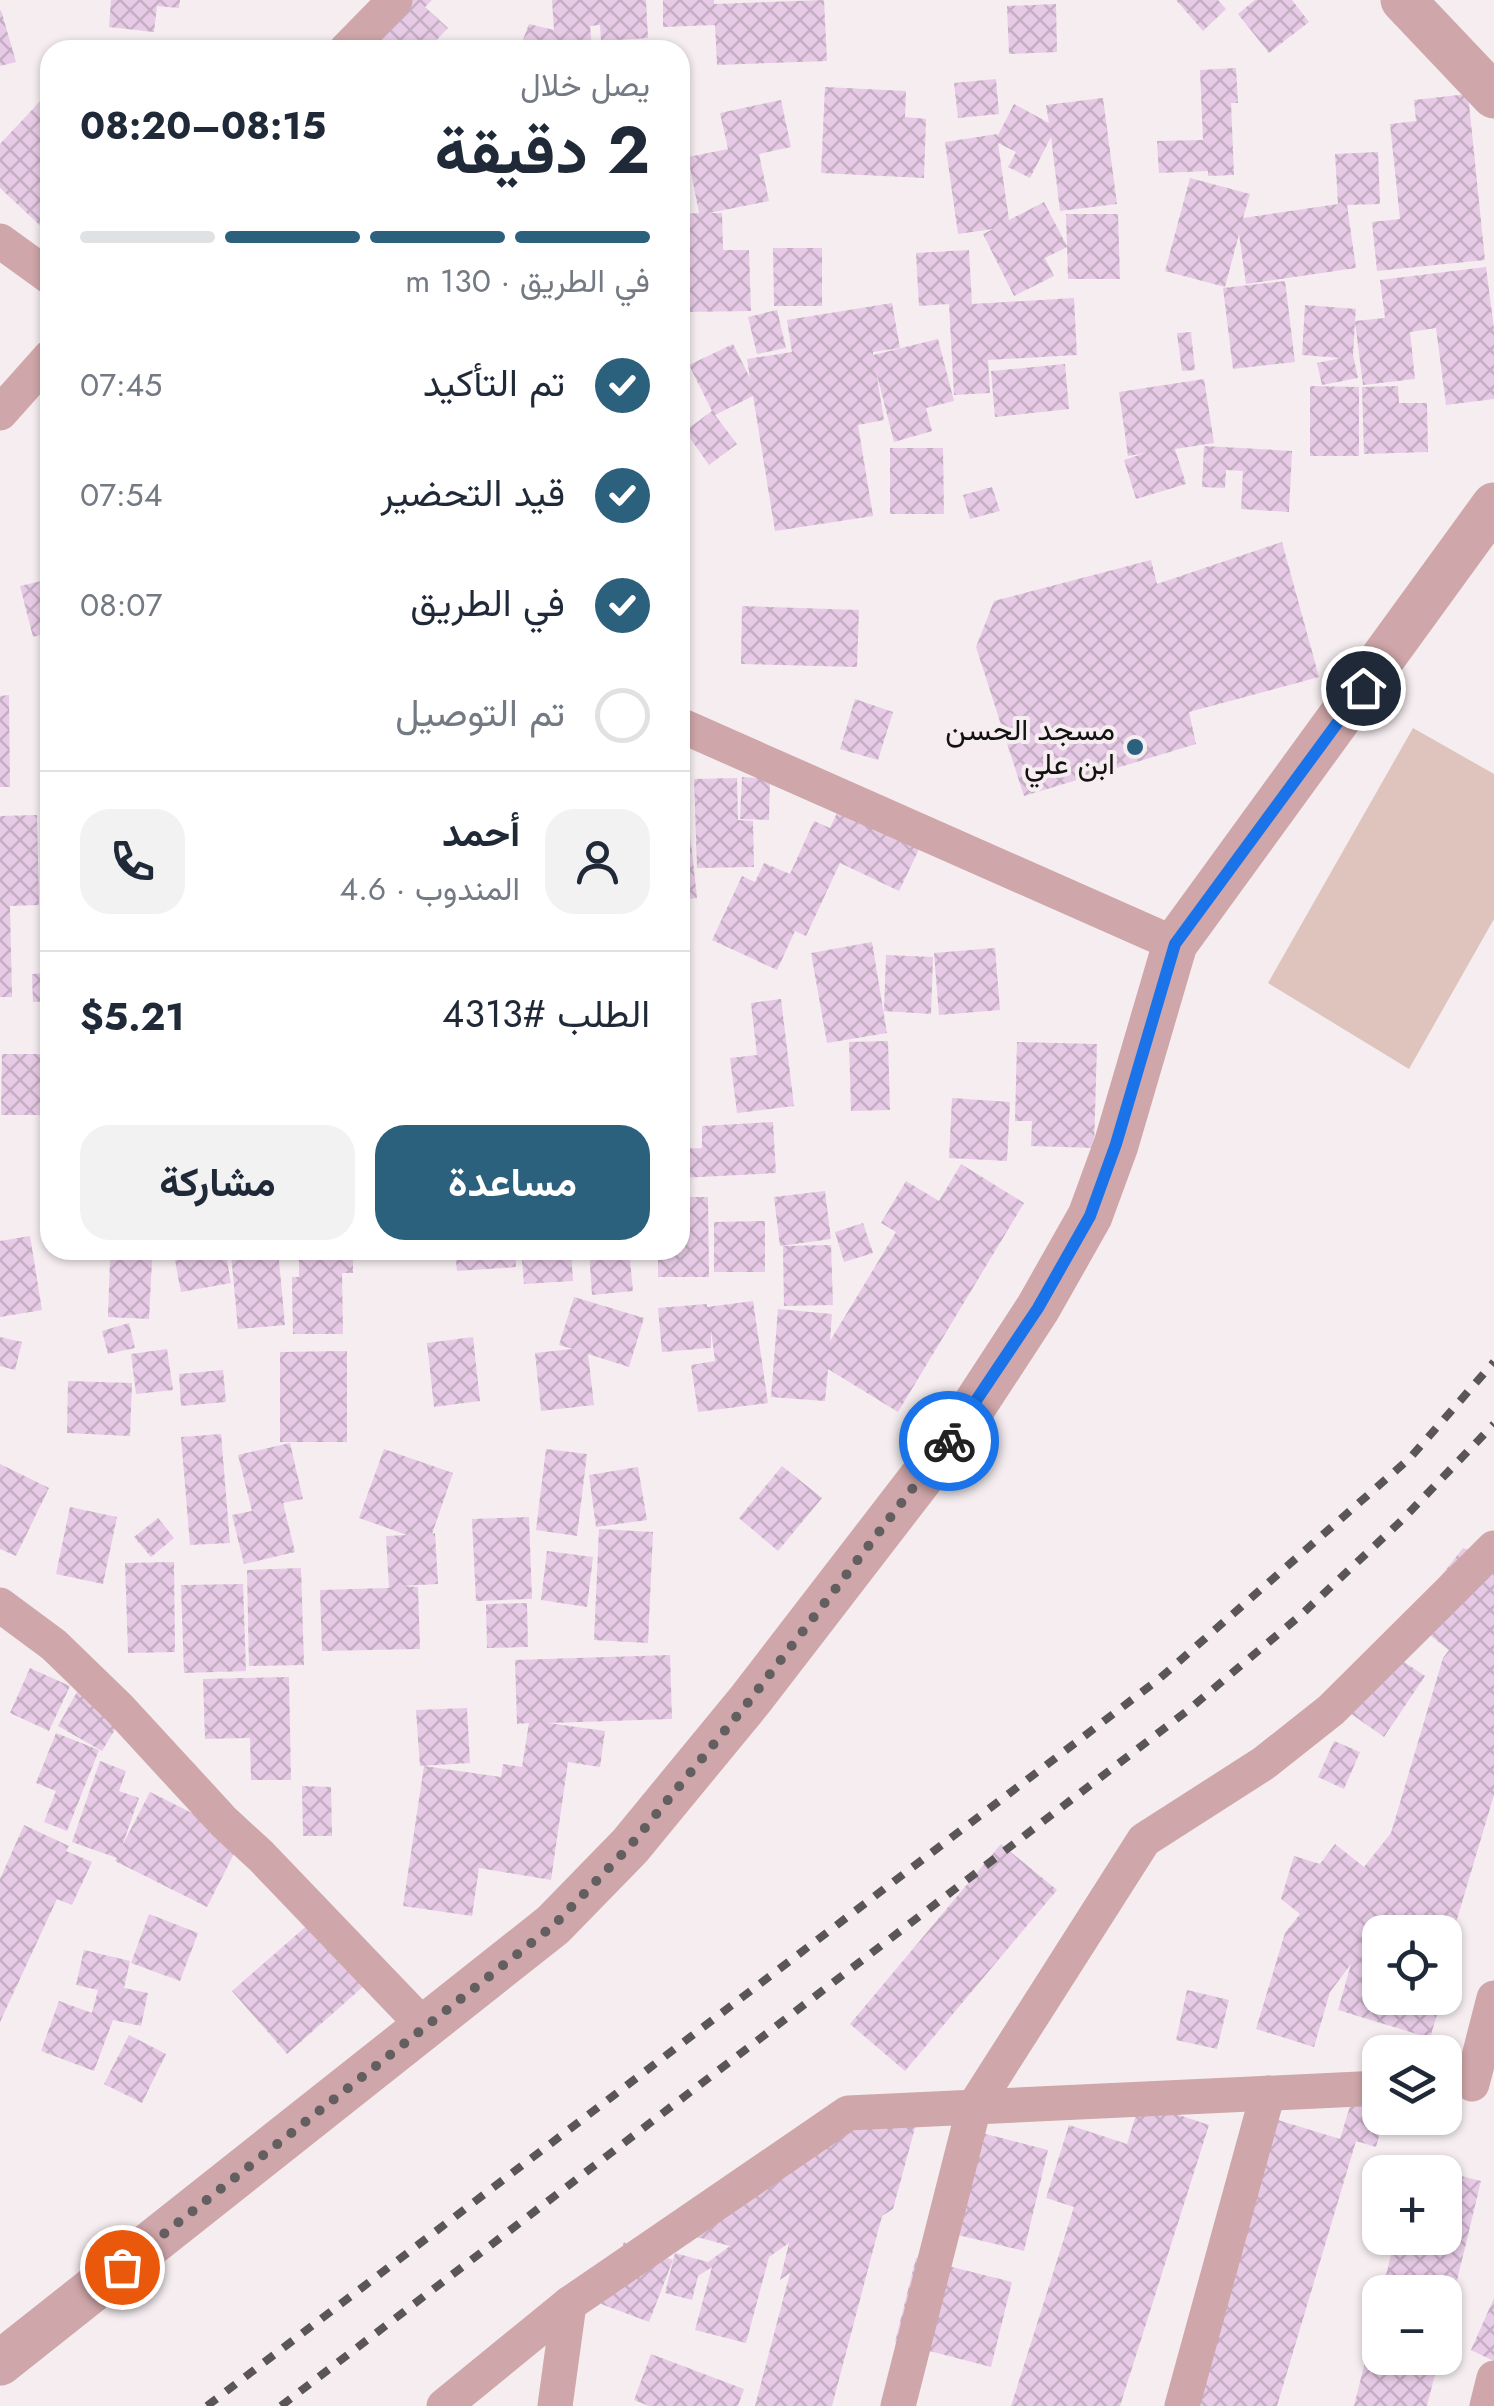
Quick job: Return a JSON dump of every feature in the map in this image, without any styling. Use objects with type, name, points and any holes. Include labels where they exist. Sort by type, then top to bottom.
[{"type":"street","points":[[356,40],[395,0]]},
{"type":"street","points":[[1403,0],[1494,96]]},
{"type":"street","points":[[0,241],[40,270]]},
{"type":"street","points":[[0,412],[40,368]]},
{"type":"street","points":[[0,2363],[554,1925],[630,1846],[750,1700],[961,1426],[1038,1308],[1090,1216],[1116,1144],[1175,944],[1494,505]]},
{"type":"street","points":[[690,729],[1175,944]]},
{"type":"street","points":[[898,2406],[974,2107],[1144,1840],[1264,1763],[1331,1710],[1494,1548]]},
{"type":"street","points":[[0,1605],[54,1645],[119,1708],[224,1822],[425,2027]]},
{"type":"street","points":[[1470,2084],[1494,1998]]},
{"type":"street","points":[[444,2406],[569,2304],[848,2113],[1362,2089]]},
{"type":"street","points":[[1182,2406],[1268,2093]]},
{"type":"street","points":[[555,2406],[569,2304]]},
{"type":"street","points":[[1487,2406],[1494,2378]]},
{"type":"shaded area","points":[[1413,728],[1494,774],[1494,919],[1409,1069],[1268,983]]},
{"type":"building","points":[[111,0],[180,0],[179,8],[157,6],[154,32],[109,27]]},
{"type":"building","points":[[409,0],[432,0],[425,7],[448,28],[437,40],[371,40]]},
{"type":"building","points":[[552,0],[646,0],[648,38],[601,40],[600,25],[590,26],[591,40],[523,40],[529,24],[554,30]]},
{"type":"building","points":[[663,0],[714,0],[714,4],[824,0],[827,61],[717,65],[715,25],[663,27]]},
{"type":"building","points":[[1176,0],[1218,0],[1226,9],[1203,31]]},
{"type":"building","points":[[1255,0],[1292,0],[1309,22],[1269,53],[1238,14]]},
{"type":"building","points":[[1056,4],[1057,52],[1009,54],[1007,6]]},
{"type":"building","points":[[0,11],[16,62],[0,66]]},
{"type":"building","points":[[1236,68],[1238,103],[1231,103],[1234,175],[1208,176],[1208,171],[1159,173],[1157,141],[1203,140],[1200,70]]},
{"type":"building","points":[[996,79],[999,114],[958,118],[954,83]]},
{"type":"building","points":[[825,87],[906,91],[905,117],[926,119],[924,178],[821,173]]},
{"type":"building","points":[[1468,94],[1485,260],[1377,271],[1372,222],[1400,219],[1390,124],[1416,121],[1414,100]]},
{"type":"building","points":[[1103,98],[1117,204],[1060,211],[1051,137],[1030,178],[1008,167],[1016,152],[998,143],[1009,220],[1044,202],[1067,246],[1066,214],[1118,214],[1120,279],[1068,279],[1067,247],[1045,258],[1054,276],[1014,296],[983,234],[993,229],[958,234],[945,142],[997,137],[1014,104],[1049,123],[1046,105]]},
{"type":"building","points":[[781,100],[791,147],[759,154],[769,201],[709,213],[722,213],[723,250],[749,250],[751,311],[690,312],[690,213],[699,213],[690,157],[728,149],[720,113]]},
{"type":"building","points":[[40,102],[40,225],[0,188],[0,144]]},
{"type":"building","points":[[1378,152],[1380,204],[1347,205],[1356,268],[1246,284],[1239,234],[1225,287],[1165,271],[1190,178],[1250,194],[1243,218],[1338,204],[1335,154]]},
{"type":"building","points":[[773,248],[822,248],[822,306],[774,306]]},
{"type":"building","points":[[969,250],[972,304],[1074,298],[1077,355],[988,360],[990,393],[954,395],[949,304],[919,306],[916,253]]},
{"type":"building","points":[[1486,267],[1494,329],[1494,399],[1446,405],[1436,328],[1410,332],[1415,379],[1363,385],[1355,322],[1353,355],[1358,378],[1322,385],[1317,363],[1341,358],[1302,355],[1305,305],[1356,309],[1355,321],[1385,318],[1380,280]]},
{"type":"building","points":[[1285,281],[1295,362],[1233,369],[1223,288]]},
{"type":"building","points":[[892,303],[900,348],[873,355],[938,339],[954,401],[926,408],[932,431],[894,442],[876,371],[884,420],[858,425],[873,516],[775,531],[753,396],[715,415],[737,444],[709,465],[690,438],[690,427],[712,411],[690,365],[733,344],[750,378],[747,359],[792,352],[787,320]]},
{"type":"building","points":[[777,310],[786,348],[757,354],[748,317]]},
{"type":"building","points":[[1191,332],[1195,370],[1182,371],[1177,333]]},
{"type":"building","points":[[1065,364],[1069,409],[995,417],[991,371]]},
{"type":"building","points":[[1204,379],[1214,443],[1175,449],[1186,484],[1136,499],[1124,460],[1145,453],[1128,456],[1119,392]]},
{"type":"building","points":[[1310,386],[1359,387],[1359,456],[1310,456]]},
{"type":"building","points":[[1398,386],[1399,403],[1427,403],[1428,452],[1364,454],[1362,387]]},
{"type":"building","points":[[1204,446],[1292,451],[1289,512],[1241,509],[1243,471],[1226,470],[1225,488],[1202,487]]},
{"type":"building","points":[[890,448],[943,448],[944,514],[890,514]]},
{"type":"building","points":[[992,487],[1000,511],[970,519],[963,495]]},
{"type":"building","points":[[1282,542],[1319,677],[1189,712],[1196,744],[1024,796],[976,647],[994,601],[1151,560],[1157,584]]},
{"type":"building","points":[[40,581],[40,635],[33,637],[20,586]]},
{"type":"building","points":[[742,606],[859,610],[857,667],[741,664]]},
{"type":"building","points":[[9,695],[10,787],[0,787],[0,696]]},
{"type":"building","points":[[855,699],[893,712],[878,760],[840,749]]},
{"type":"building","points":[[742,777],[770,779],[769,820],[740,819]]},
{"type":"building","points":[[737,778],[738,820],[753,821],[754,867],[697,868],[694,779]]},
{"type":"building","points":[[842,802],[924,839],[899,891],[840,863],[806,936],[795,931],[777,970],[712,940],[742,876],[755,882],[764,863],[790,874],[814,821],[830,828]]},
{"type":"building","points":[[37,815],[39,905],[10,906],[12,997],[0,997],[0,816]]},
{"type":"building","points":[[690,834],[697,898],[690,899]]},
{"type":"building","points":[[872,942],[887,1033],[827,1043],[811,953]]},
{"type":"building","points":[[995,948],[1000,1010],[939,1015],[934,953]]},
{"type":"building","points":[[886,955],[933,957],[931,1014],[884,1011]]},
{"type":"building","points":[[40,973],[40,1002],[33,1002],[32,974]]},
{"type":"building","points":[[781,999],[794,1106],[737,1113],[730,1058],[757,1055],[751,1003]]},
{"type":"building","points":[[888,1041],[890,1110],[851,1111],[849,1042]]},
{"type":"building","points":[[1017,1042],[1097,1044],[1094,1148],[1031,1146],[1032,1121],[1015,1121]]},
{"type":"building","points":[[2,1054],[40,1054],[40,1115],[1,1115]]},
{"type":"building","points":[[952,1098],[1010,1102],[1007,1161],[949,1158]]},
{"type":"building","points":[[773,1122],[776,1173],[690,1177],[690,1149],[702,1148],[702,1126]]},
{"type":"building","points":[[961,1164],[1024,1203],[898,1412],[828,1369],[825,1401],[771,1397],[778,1309],[832,1314],[830,1341],[896,1232],[881,1223],[906,1181],[939,1201]]},
{"type":"building","points":[[825,1191],[831,1239],[780,1246],[774,1197]]},
{"type":"building","points":[[690,1197],[708,1197],[709,1277],[658,1277],[658,1260],[690,1260]]},
{"type":"building","points":[[765,1221],[765,1272],[714,1272],[714,1222]]},
{"type":"building","points":[[863,1223],[873,1253],[844,1262],[835,1232]]},
{"type":"building","points":[[30,1236],[42,1310],[0,1317],[0,1241]]},
{"type":"building","points":[[831,1245],[833,1305],[784,1306],[783,1246]]},
{"type":"building","points":[[110,1260],[152,1260],[149,1319],[108,1317]]},
{"type":"building","points":[[175,1260],[227,1260],[231,1283],[181,1292]]},
{"type":"building","points":[[232,1260],[279,1260],[285,1325],[238,1329]]},
{"type":"building","points":[[299,1260],[353,1260],[353,1273],[342,1273],[343,1334],[293,1334],[292,1277],[299,1277]]},
{"type":"building","points":[[456,1260],[516,1260],[516,1267],[457,1271]]},
{"type":"building","points":[[522,1260],[572,1260],[573,1281],[524,1284]]},
{"type":"building","points":[[590,1260],[630,1260],[633,1291],[592,1295]]},
{"type":"building","points":[[574,1297],[644,1318],[629,1367],[588,1354],[594,1405],[541,1411],[535,1353],[573,1349],[559,1345]]},
{"type":"building","points":[[753,1301],[768,1403],[698,1412],[691,1365],[715,1361],[711,1330],[711,1348],[662,1352],[658,1308]]},
{"type":"building","points":[[129,1323],[135,1348],[108,1354],[102,1331]]},
{"type":"building","points":[[0,1337],[22,1342],[15,1370],[0,1366]]},
{"type":"building","points":[[473,1337],[480,1401],[434,1407],[427,1343]]},
{"type":"building","points":[[167,1349],[173,1390],[136,1394],[131,1354]]},
{"type":"building","points":[[347,1351],[347,1442],[280,1442],[280,1352]]},
{"type":"building","points":[[223,1370],[226,1402],[181,1406],[179,1374]]},
{"type":"building","points":[[68,1381],[132,1383],[130,1436],[67,1433]]},
{"type":"building","points":[[221,1434],[230,1543],[190,1545],[181,1437]]},
{"type":"building","points":[[290,1443],[303,1499],[283,1503],[295,1552],[244,1564],[232,1515],[252,1511],[238,1455]]},
{"type":"building","points":[[384,1449],[453,1473],[432,1534],[435,1533],[438,1584],[401,1586],[418,1587],[420,1649],[322,1651],[320,1590],[389,1588],[386,1536],[407,1535],[359,1518]]},
{"type":"building","points":[[546,1449],[587,1454],[577,1536],[536,1530]]},
{"type":"building","points":[[0,1464],[49,1488],[16,1556],[0,1549]]},
{"type":"building","points":[[782,1466],[822,1498],[778,1551],[739,1518]]},
{"type":"building","points":[[638,1467],[647,1520],[596,1527],[589,1475]]},
{"type":"building","points":[[70,1507],[117,1517],[103,1584],[56,1574]]},
{"type":"building","points":[[529,1517],[532,1599],[476,1601],[472,1519]]},
{"type":"building","points":[[158,1518],[174,1538],[151,1557],[134,1537]]},
{"type":"building","points":[[599,1529],[653,1532],[648,1643],[594,1640]]},
{"type":"building","points":[[1494,1542],[1494,1795],[1458,1915],[1362,1915],[1362,2015],[1437,2015],[1431,2035],[1338,2010],[1351,1964],[1330,1992],[1314,2047],[1256,2029],[1285,1933],[1300,1914],[1281,1899],[1294,1856],[1320,1864],[1335,1844],[1364,1867],[1391,1833],[1443,1658],[1449,1650],[1408,1618],[1463,1548],[1484,1555]]},
{"type":"building","points":[[547,1551],[593,1557],[587,1607],[541,1600]]},
{"type":"building","points":[[174,1562],[175,1652],[128,1653],[125,1563]]},
{"type":"building","points":[[301,1568],[304,1665],[249,1666],[247,1570]]},
{"type":"building","points":[[243,1584],[246,1671],[184,1673],[181,1585]]},
{"type":"building","points":[[527,1603],[528,1647],[487,1648],[486,1604]]},
{"type":"building","points":[[1377,1644],[1425,1676],[1384,1737],[1337,1704]]},
{"type":"building","points":[[670,1655],[672,1719],[548,1723],[605,1731],[600,1767],[568,1762],[551,1880],[479,1868],[472,1916],[403,1906],[424,1766],[501,1777],[503,1764],[522,1767],[529,1723],[517,1724],[515,1660]]},
{"type":"building","points":[[30,1668],[70,1686],[49,1731],[10,1713]]},
{"type":"building","points":[[289,1677],[291,1780],[251,1780],[250,1738],[205,1739],[203,1679]]},
{"type":"building","points":[[78,1690],[123,1716],[102,1751],[58,1726]]},
{"type":"building","points":[[467,1708],[470,1763],[420,1766],[416,1710]]},
{"type":"building","points":[[56,1733],[99,1750],[67,1831],[44,1822],[56,1791],[36,1783]]},
{"type":"building","points":[[1334,1741],[1360,1752],[1344,1789],[1318,1777]]},
{"type":"building","points":[[100,1761],[126,1771],[119,1791],[139,1798],[122,1846],[150,1792],[242,1838],[207,1907],[115,1861],[117,1858],[72,1842]]},
{"type":"building","points":[[302,1786],[331,1787],[332,1836],[303,1836]]},
{"type":"building","points":[[24,1825],[69,1846],[66,1851],[92,1862],[72,1905],[57,1899],[0,2022],[0,1879]]},
{"type":"building","points":[[1001,1844],[1057,1890],[905,2071],[850,2024]]},
{"type":"building","points":[[149,1914],[198,1933],[180,1981],[131,1963]]},
{"type":"building","points":[[319,1915],[374,1977],[287,2054],[232,1991]]},
{"type":"building","points":[[84,1950],[130,1961],[124,1988],[148,1993],[141,2026],[113,2020],[94,2071],[41,2051],[59,2001],[92,2013],[98,1990],[76,1985]]},
{"type":"building","points":[[1187,1990],[1229,2000],[1217,2049],[1176,2040]]},
{"type":"building","points":[[129,2035],[166,2054],[142,2103],[104,2084]]},
{"type":"building","points":[[1357,2083],[1362,2085],[1362,2135],[1379,2135],[1376,2147],[1356,2141],[1277,2406],[1168,2406],[1278,2120],[1340,2139]]},
{"type":"building","points":[[1140,2102],[1209,2125],[1120,2406],[1011,2406],[1074,2207],[1046,2198],[1069,2125],[1127,2144]]},
{"type":"building","points":[[916,2124],[893,2209],[882,2216],[832,2406],[755,2406],[790,2273],[780,2280],[789,2243],[769,2257],[746,2343],[695,2330],[712,2267],[698,2276],[692,2300],[665,2293],[675,2253],[708,2262],[730,2246],[682,2233],[805,2129]]},
{"type":"building","points":[[982,2133],[1048,2150],[1024,2251],[937,2230]]},
{"type":"building","points":[[1462,2176],[1481,2181],[1458,2275],[1386,2275],[1391,2255],[1462,2255]]},
{"type":"building","points":[[624,2242],[673,2260],[649,2322],[601,2304]]},
{"type":"building","points":[[916,2258],[1012,2282],[991,2367],[895,2342]]},
{"type":"building","points":[[1494,2298],[1494,2361],[1471,2350]]},
{"type":"building","points":[[651,2354],[744,2389],[738,2406],[649,2406],[634,2400]]},
{"type":"building","points":[[1362,2374],[1435,2375],[1427,2406],[1354,2406]]},
{"type":"railway","points":[[207,2406],[1159,1679],[1410,1458],[1494,1362]]},
{"type":"railway","points":[[281,2406],[1187,1711],[1302,1614],[1401,1521],[1494,1424]]},
{"type":"way so far","points":[[122,2267],[554,1925],[630,1846],[750,1700],[949,1441]]},
{"type":"place","name":"مسجد الحسن ابن علي","points":[[1135,747]]},
{"type":"route","points":[[949,1441],[1038,1308],[1090,1216],[1116,1144],[1175,944],[1363,688]]}]
